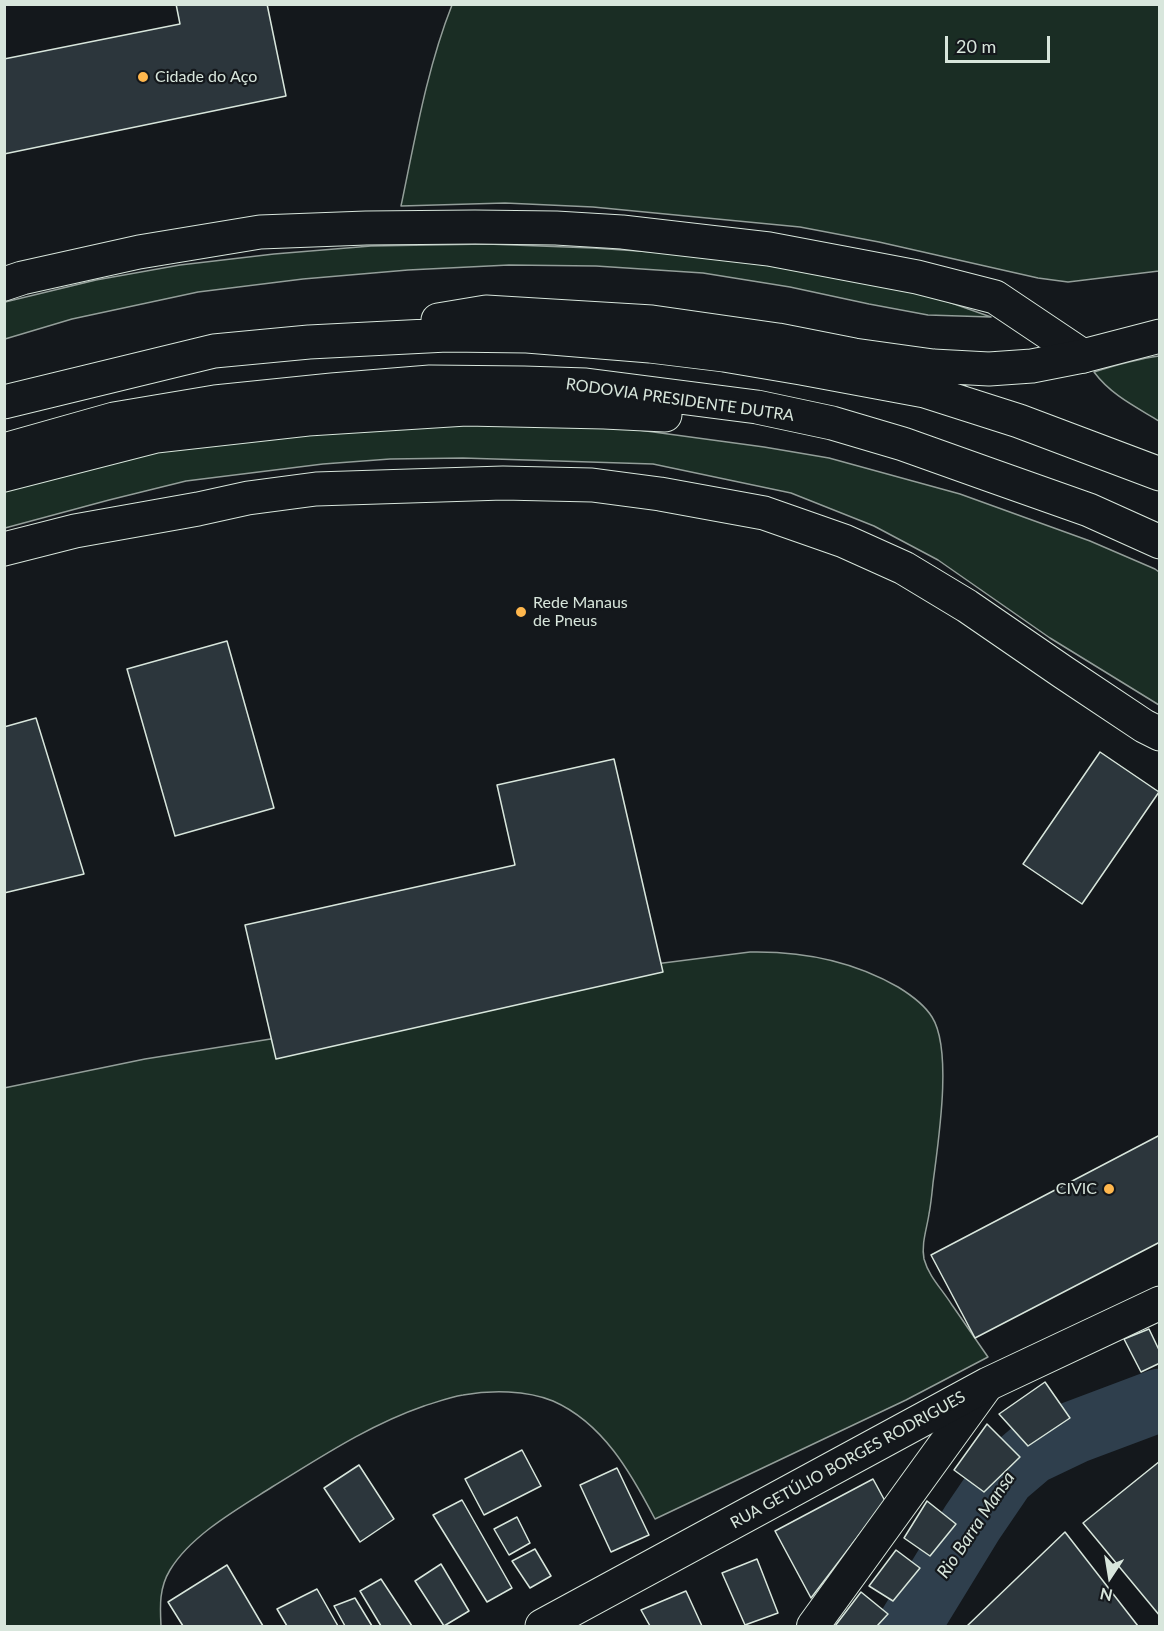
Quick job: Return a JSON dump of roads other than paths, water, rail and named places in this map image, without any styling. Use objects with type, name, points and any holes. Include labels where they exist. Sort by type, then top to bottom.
[{"type":"main road","points":[[4,285],[22,278],[140,252],[260,232],[476,227],[611,231],[769,249],[917,277],[995,297],[1083,356]]},
{"type":"main road","points":[[309,342],[486,312],[652,322],[778,340],[854,355],[933,366],[989,369],[1022,367],[1083,356],[1160,336]]},
{"type":"main road","points":[[4,402],[214,351],[309,342],[447,335],[527,336],[650,346],[724,355],[925,391],[1018,421],[1160,474]]},
{"type":"main road","name":"RODOVIA PRESIDENTE DUTRA","points":[[4,450],[114,419],[215,402],[430,382],[586,385],[757,407],[832,423],[903,444],[1067,502],[1160,542]]},
{"type":"main road","points":[[4,475],[156,436],[308,419],[466,409],[604,412],[832,423]]},
{"type":"main road","points":[[4,549],[75,531],[248,498],[316,489],[503,483],[592,485],[660,494],[764,513],[844,541],[904,568],[967,606],[1144,726],[1160,734]]},
{"type":"main road","name":"RUA GETÚLIO BORGES RODRIGUES","points":[[542,1626],[988,1384],[1160,1304]]},
{"type":"street","points":[[813,1626],[988,1384]]},
{"type":"waterway","name":"Rio Barra Mansa","points":[[909,1626],[972,1523],[1004,1476],[1031,1453],[1075,1432],[1160,1400]]},
{"type":"place","name":"Cidade do Aço","points":[[143,77]]},
{"type":"place","name":"Rede Manaus de Pneus","points":[[521,612]]},
{"type":"place","name":"CIVIC","points":[[1109,1189]]}]
